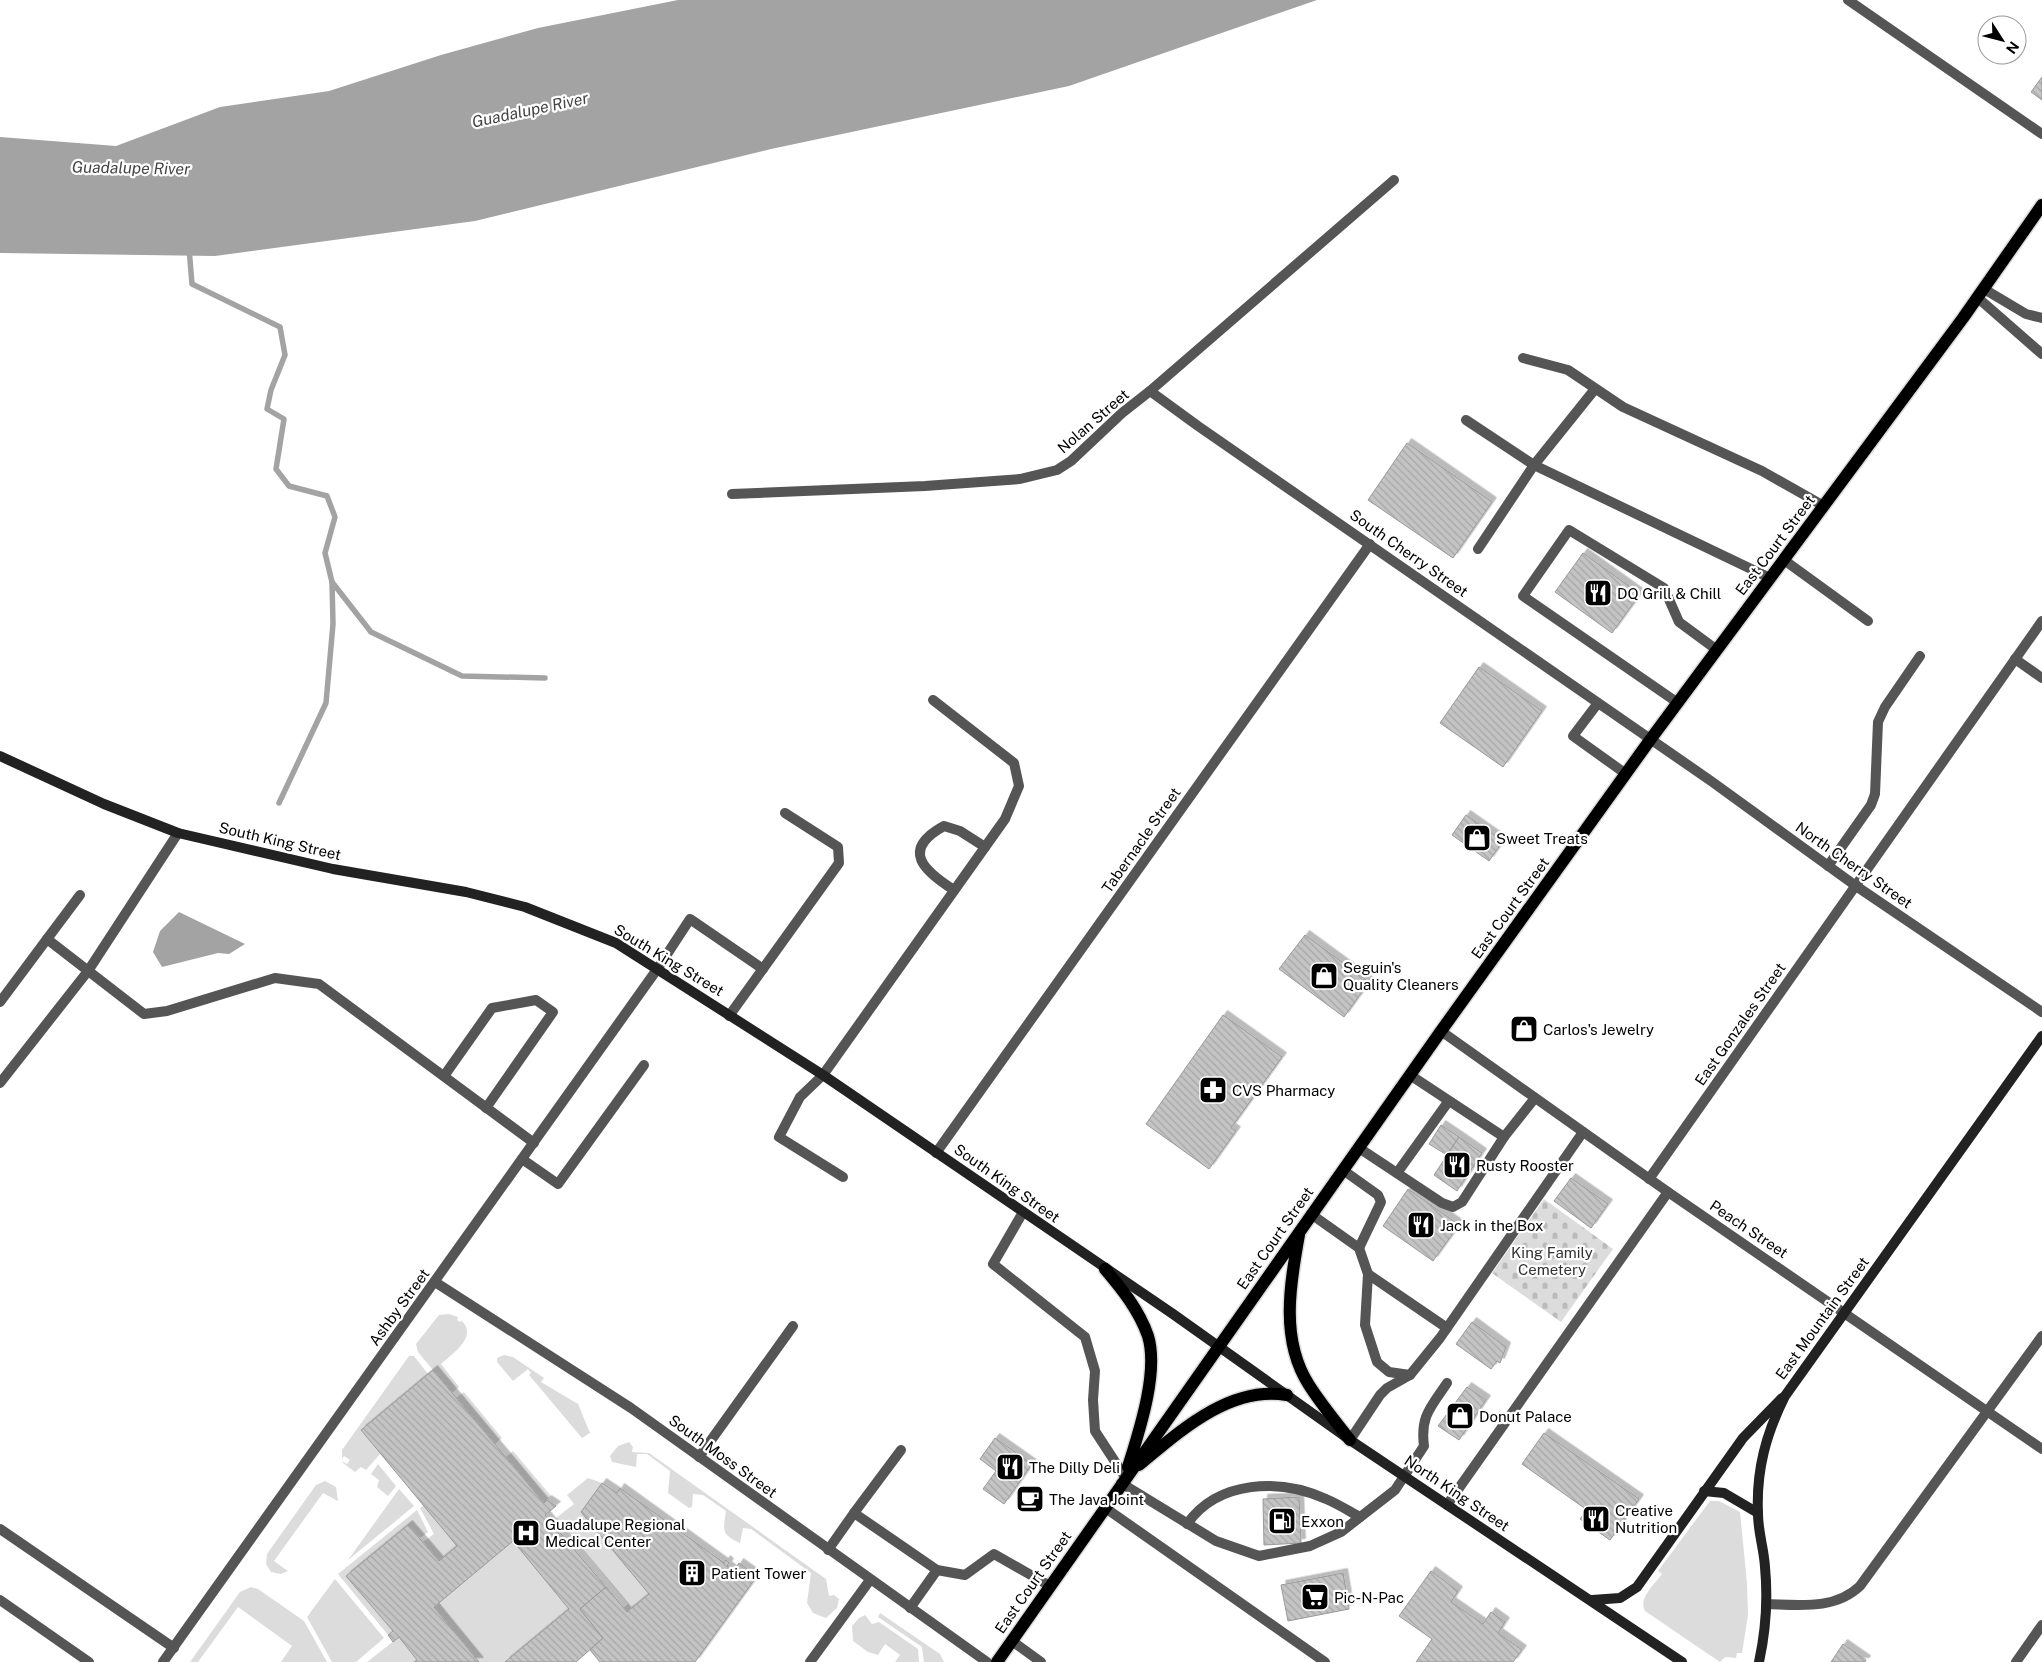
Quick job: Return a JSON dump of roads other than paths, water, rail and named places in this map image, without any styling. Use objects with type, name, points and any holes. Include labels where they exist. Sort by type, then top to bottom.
[{"type":"main road","name":"East Court Street","points":[[997,1662],[1104,1507],[1441,1031],[1650,740],[1981,293],[2042,205]]},
{"type":"main road","name":"South King Street","points":[[0,756],[104,804],[178,832],[332,869],[466,892],[525,907],[616,943],[658,968],[823,1076],[1218,1346]]},
{"type":"main road","name":"East Mountain Street","points":[[1759,1662],[1767,1604],[1765,1564],[1758,1513],[1765,1440],[1785,1396],[2042,1036]]},
{"type":"main road","points":[[1300,1231],[1290,1291],[1292,1342],[1299,1366],[1308,1384],[1350,1440]]},
{"type":"main road","points":[[1105,1268],[1125,1293],[1139,1316],[1150,1348],[1151,1370],[1137,1438],[1123,1480]]},
{"type":"main road","name":"North King Street","points":[[1218,1346],[1350,1440],[1682,1662]]},
{"type":"main road","points":[[1123,1480],[1188,1426],[1218,1408],[1252,1394],[1269,1392],[1288,1395]]},
{"type":"main road","points":[[1591,1600],[1620,1598],[1637,1587],[1743,1438],[1768,1410],[1785,1396]]},
{"type":"main road","points":[[1704,1491],[1724,1493],[1758,1513]]},
{"type":"street","points":[[1848,0],[2042,134]]},
{"type":"street","name":"Nolan Street","points":[[732,494],[934,485],[1020,478],[1057,470],[1071,461],[1122,413],[1150,391],[1394,180]]},
{"type":"street","points":[[1981,293],[2026,314],[2042,318]]},
{"type":"street","points":[[1981,293],[2042,354]]},
{"type":"street","points":[[1524,358],[1568,370],[1623,407],[1762,471],[1824,506]]},
{"type":"street","points":[[1478,549],[1534,465],[1595,389]]},
{"type":"street","name":"South Cherry Street","points":[[1150,391],[1650,740]]},
{"type":"street","points":[[1466,420],[1534,465],[1770,578]]},
{"type":"street","points":[[1678,703],[1522,596],[1569,530],[1664,588],[1679,622],[1717,650]]},
{"type":"street","name":"Tabernacle Street","points":[[936,1153],[1370,544]]},
{"type":"street","points":[[1784,560],[1868,620]]},
{"type":"street","name":"East Gonzales Street","points":[[1649,1179],[2042,621]]},
{"type":"street","points":[[1828,866],[1871,805],[1875,794],[1878,722],[1885,707],[1920,656]]},
{"type":"street","points":[[2015,659],[2042,678]]},
{"type":"street","points":[[843,1177],[779,1137],[800,1097],[823,1076],[1005,818],[1019,786],[1014,763],[933,700]]},
{"type":"street","points":[[1598,704],[1573,736],[1626,774]]},
{"type":"street","name":"North Cherry Street","points":[[1650,740],[1711,781],[1856,886],[2042,1012]]},
{"type":"street","points":[[730,1016],[839,863],[838,847],[785,813]]},
{"type":"street","points":[[954,890],[933,877],[921,862],[921,846],[932,833],[944,826],[960,831],[985,847]]},
{"type":"street","points":[[0,1083],[88,971],[178,832]]},
{"type":"street","points":[[0,1002],[80,894]]},
{"type":"street","name":"Ashby Street","points":[[163,1662],[534,1143],[658,968],[690,919],[763,968]]},
{"type":"street","points":[[47,940],[144,1014],[167,1011],[275,978],[320,984],[534,1143]]},
{"type":"street","points":[[444,1076],[492,1008],[536,1000],[553,1012],[486,1108]]},
{"type":"street","name":"Peach Street","points":[[1441,1031],[1649,1179],[2042,1449]]},
{"type":"street","points":[[522,1158],[558,1184],[644,1065]]},
{"type":"street","points":[[1410,1075],[1448,1102],[1504,1137]]},
{"type":"street","points":[[1359,1148],[1442,1203],[1453,1207],[1462,1202],[1504,1137],[1535,1098]]},
{"type":"street","points":[[1396,1172],[1448,1102]]},
{"type":"street","points":[[1350,1440],[1380,1395],[1387,1388],[1410,1375],[1447,1328],[1583,1132]]},
{"type":"street","points":[[1343,1170],[1378,1195],[1381,1202],[1359,1248]]},
{"type":"street","points":[[1447,1505],[1668,1192]]},
{"type":"street","points":[[1023,1212],[993,1264],[1086,1337],[1095,1371],[1093,1400],[1095,1431],[1123,1480],[1187,1524],[1216,1541],[1259,1556],[1310,1546],[1341,1532],[1395,1490],[1406,1476],[1424,1446],[1422,1428],[1427,1413],[1447,1383]]},
{"type":"street","points":[[1311,1214],[1359,1248],[1368,1274],[1365,1325],[1377,1362],[1389,1372],[1410,1375]]},
{"type":"street","points":[[1368,1274],[1447,1328]]},
{"type":"street","name":"South Moss Street","points":[[435,1282],[631,1408],[986,1662]]},
{"type":"street","points":[[699,1458],[793,1326]]},
{"type":"street","points":[[1767,1604],[1831,1604],[1849,1596],[1860,1586],[2042,1336]]},
{"type":"street","points":[[828,1550],[901,1450]]},
{"type":"street","points":[[1187,1524],[1197,1510],[1224,1493],[1243,1488],[1288,1487],[1326,1498],[1360,1517]]},
{"type":"street","points":[[1104,1507],[1324,1662]]},
{"type":"street","points":[[854,1512],[937,1570],[965,1575],[994,1554],[1050,1586]]},
{"type":"street","points":[[0,1529],[174,1648]]},
{"type":"street","points":[[910,1608],[937,1570]]},
{"type":"street","points":[[810,1662],[870,1580]]},
{"type":"street","points":[[0,1600],[89,1662]]},
{"type":"street","points":[[2016,1662],[2042,1625]]},
{"type":"street","points":[[1012,1641],[1041,1662]]},
{"type":"water","name":"Guadalupe River","points":[[678,0],[1317,0],[1069,86],[771,149],[475,221],[215,256],[0,253],[0,137],[116,146],[220,107],[329,91],[441,55],[538,28]]},
{"type":"water","points":[[179,912],[245,944],[229,954],[218,953],[162,967],[153,952],[160,931]]},
{"type":"waterway","points":[[189,248],[192,284],[280,327],[285,355],[271,390],[267,409],[284,419],[276,469],[289,486],[327,496],[335,517],[325,553],[332,582],[333,624],[326,703],[279,803]]},
{"type":"waterway","points":[[332,582],[371,632],[462,676],[545,678]]},
{"type":"place","name":"DQ Grill & Chill","points":[[1598,593]]},
{"type":"place","name":"Sweet Treats","points":[[1477,838]]},
{"type":"place","name":"Seguin's Quality Cleaners","points":[[1324,976]]},
{"type":"place","name":"Carlos's Jewelry","points":[[1524,1029]]},
{"type":"place","name":"CVS Pharmacy","points":[[1213,1090]]},
{"type":"place","name":"Rusty Rooster","points":[[1457,1165]]},
{"type":"place","name":"Jack in the Box","points":[[1421,1225]]},
{"type":"place","name":"Donut Palace","points":[[1460,1416]]},
{"type":"place","name":"The Dilly Deli","points":[[1010,1467]]},
{"type":"place","name":"The Java Joint","points":[[1030,1499]]},
{"type":"place","name":"Creative Nutrition","points":[[1596,1519]]},
{"type":"place","name":"Exxon","points":[[1282,1521]]},
{"type":"place","name":"Guadalupe Regional Medical Center","points":[[526,1533]]},
{"type":"place","name":"Patient Tower","points":[[692,1573]]},
{"type":"place","name":"Pic-N-Pac","points":[[1315,1597]]},
{"type":"park label","name":"King Family Cemetery","points":[[1552,1260]]}]
